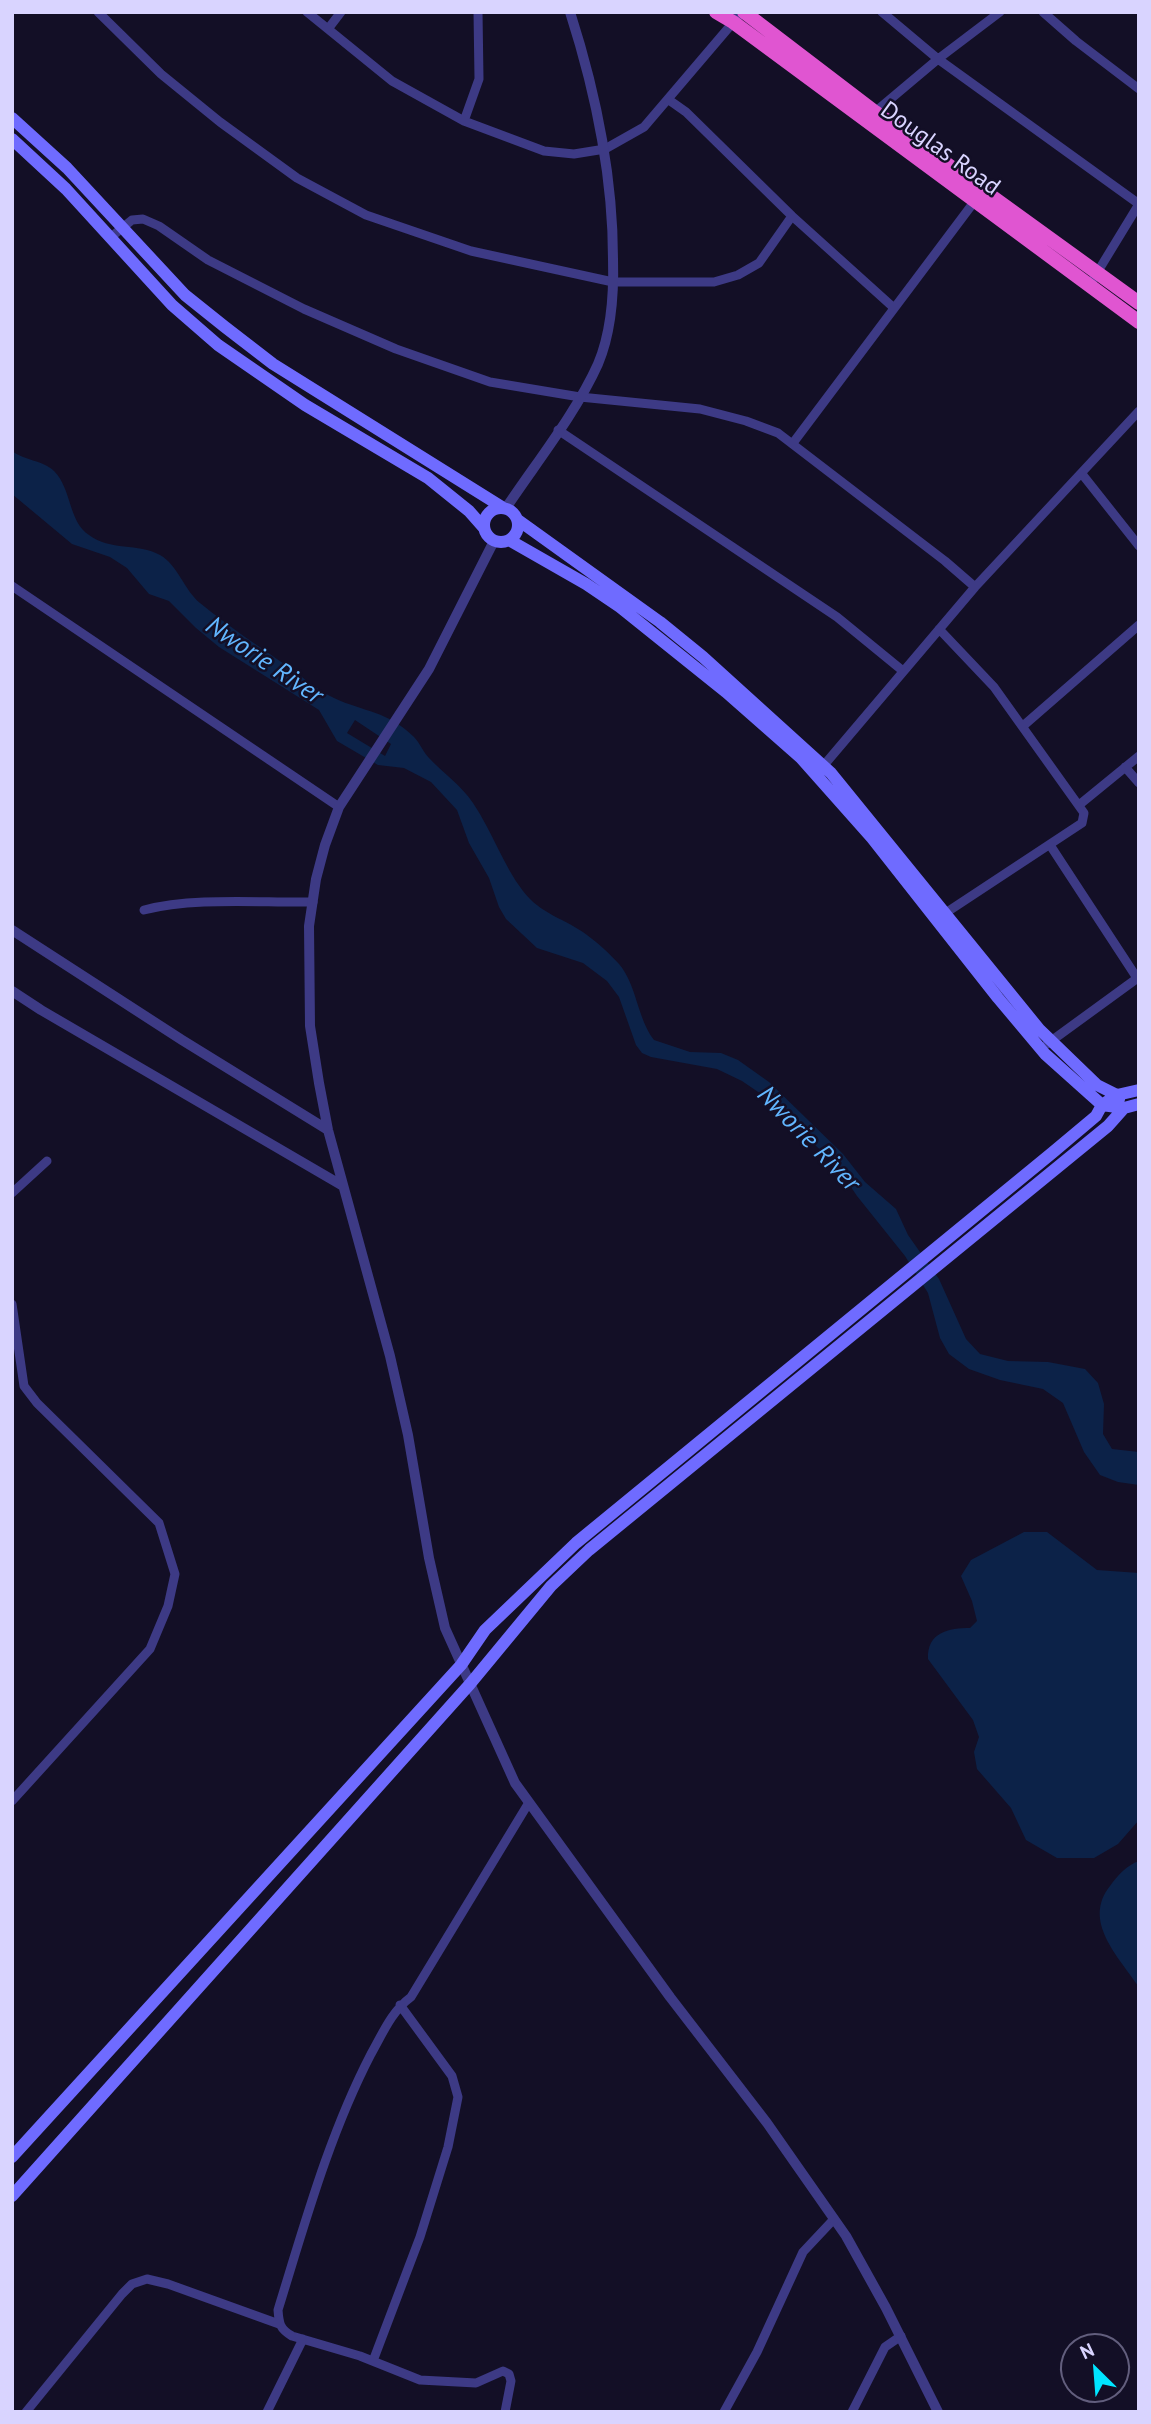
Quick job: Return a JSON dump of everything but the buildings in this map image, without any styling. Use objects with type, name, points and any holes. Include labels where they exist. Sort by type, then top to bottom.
[{"type":"highway","name":"Douglas Road","points":[[716,12],[740,16],[974,202],[1139,322]]},
{"type":"highway","points":[[740,16],[1139,303]]},
{"type":"main road","points":[[12,118],[67,168],[185,295],[273,364],[513,512],[518,520],[660,621],[703,657],[820,770],[872,838],[940,916],[1045,1046],[1102,1105],[1124,1108],[1139,1104]]},
{"type":"main road","points":[[12,139],[66,189],[172,305],[218,345],[305,405],[428,478],[469,511],[488,537],[495,541],[509,540],[534,557],[586,584],[620,607],[820,770]]},
{"type":"main road","points":[[484,528],[489,512],[504,508]]},
{"type":"main road","points":[[509,540],[517,531],[518,520]]},
{"type":"main road","points":[[1045,1046],[1097,1085],[1117,1095],[1124,1108]]},
{"type":"main road","points":[[12,2157],[461,1665],[485,1630],[576,1542],[1096,1116],[1102,1105],[1117,1095],[1139,1090]]},
{"type":"main road","points":[[12,2196],[470,1684],[497,1648],[551,1586],[589,1550],[1108,1126],[1124,1108]]},
{"type":"street","points":[[98,12],[161,74],[220,122],[297,178],[366,215],[471,251],[614,282],[714,282],[738,275],[759,263],[792,216]]},
{"type":"street","points":[[307,12],[392,81],[464,121],[544,151],[574,154],[605,149],[644,127],[740,16]]},
{"type":"street","points":[[328,29],[341,12]]},
{"type":"street","points":[[464,121],[479,79],[478,12]]},
{"type":"street","points":[[504,508],[580,397],[598,363],[607,335],[614,282],[605,149],[585,60],[570,12]]},
{"type":"street","points":[[881,12],[938,58],[1139,204],[1088,286]]},
{"type":"street","points":[[875,112],[938,58],[1000,12]]},
{"type":"street","points":[[1043,12],[1139,89]]},
{"type":"street","points":[[669,100],[686,112],[792,216],[894,308]]},
{"type":"street","points":[[793,443],[974,202]]},
{"type":"street","points":[[111,237],[132,220],[144,219],[159,226],[208,260],[304,309],[396,349],[501,385],[580,397],[713,411],[768,429],[793,443],[975,587]]},
{"type":"street","points":[[820,770],[975,587],[1139,411]]},
{"type":"street","points":[[558,430],[837,617],[903,671]]},
{"type":"street","points":[[1082,474],[1139,546]]},
{"type":"street","points":[[495,541],[429,670],[339,807],[325,845],[309,926],[310,1026],[328,1130],[390,1356],[445,1628],[515,1783],[528,1804],[767,2123],[846,2236],[901,2336],[938,2412]]},
{"type":"street","points":[[12,586],[339,807]]},
{"type":"street","points":[[1023,726],[1139,625]]},
{"type":"street","points":[[939,629],[982,672],[1084,813],[1082,824],[940,916]]},
{"type":"street","points":[[1079,805],[1139,756]]},
{"type":"street","points":[[1125,767],[1139,783]]},
{"type":"street","points":[[1045,1046],[1138,978],[1050,845]]},
{"type":"street","points":[[144,910],[194,904],[313,902]]},
{"type":"street","points":[[12,930],[328,1130]]},
{"type":"street","points":[[12,991],[343,1186]]},
{"type":"street","points":[[12,1193],[47,1161]]},
{"type":"street","points":[[12,1304],[24,1386],[37,1403],[159,1523],[175,1574],[168,1606],[150,1648],[12,1801]]},
{"type":"street","points":[[505,2412],[511,2381],[509,2374],[503,2371],[476,2383],[420,2380],[284,2331],[279,2324],[278,2310],[324,2162],[355,2085],[391,2017],[400,2005],[411,1997],[528,1804]]},
{"type":"street","points":[[373,2361],[420,2237],[448,2147],[458,2097],[452,2076],[400,2005]]},
{"type":"street","points":[[724,2412],[757,2352],[803,2252],[834,2219]]},
{"type":"street","points":[[26,2412],[132,2284],[147,2279],[168,2284],[279,2324]]},
{"type":"street","points":[[852,2412],[885,2347],[901,2336]]},
{"type":"street","points":[[267,2412],[303,2339]]},
{"type":"water","name":"Nworie River","points":[[12,451],[54,471],[60,478],[77,522],[89,535],[106,543],[143,549],[160,555],[172,565],[200,603],[233,629],[334,698],[385,717],[404,728],[468,797],[480,814],[509,870],[530,899],[545,911],[579,929],[619,964],[630,982],[644,1022],[654,1040],[690,1052],[721,1053],[738,1060],[769,1082],[843,1154],[865,1182],[896,1209],[908,1235],[939,1279],[966,1339],[980,1354],[1008,1361],[1048,1362],[1085,1369],[1098,1383],[1104,1404],[1103,1434],[1112,1449],[1139,1452],[1139,1485],[1118,1482],[1100,1475],[1084,1452],[1063,1403],[1043,1389],[1000,1380],[969,1369],[949,1354],[940,1338],[928,1293],[905,1256],[857,1196],[837,1166],[764,1096],[717,1069],[642,1053],[636,1045],[619,997],[607,981],[583,963],[537,948],[506,919],[489,878],[469,843],[457,810],[431,782],[404,768],[378,765],[337,741],[319,710],[219,647],[169,601],[149,594],[127,568],[110,557],[72,544],[12,494]],"holes":[[[355,720],[391,744],[385,756],[347,733]]]},
{"type":"water","points":[[1024,1532],[1047,1532],[1097,1570],[1139,1573],[1139,1820],[1118,1844],[1094,1858],[1057,1858],[1026,1840],[1011,1808],[977,1769],[974,1752],[979,1737],[973,1720],[928,1659],[935,1637],[954,1629],[970,1628],[977,1621],[961,1576],[971,1560]]},
{"type":"water","points":[[1139,1861],[1139,1987],[1106,1938],[1100,1912],[1102,1899],[1113,1882],[1126,1868]]}]
